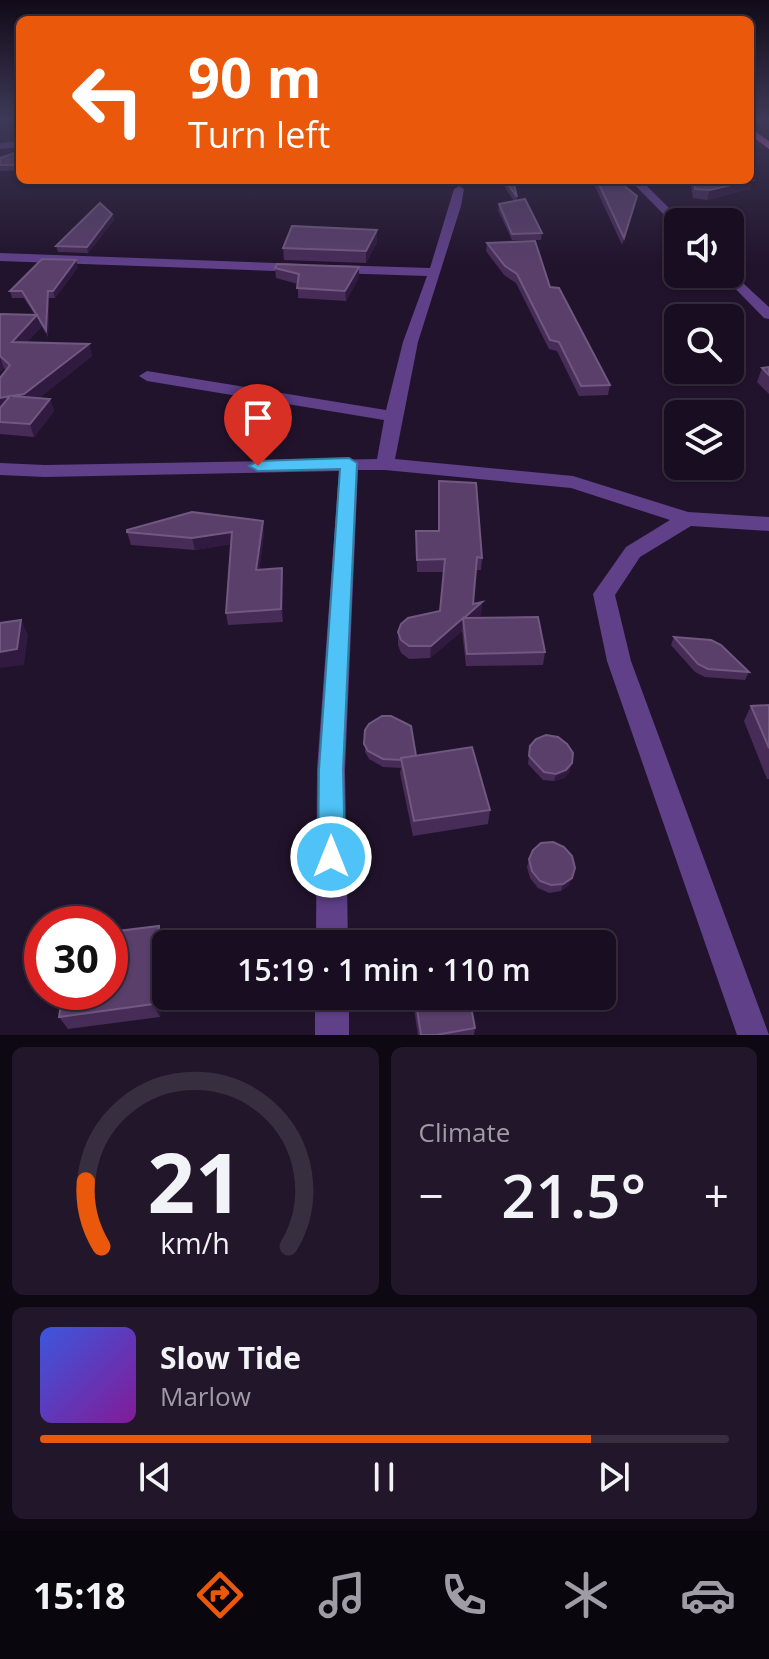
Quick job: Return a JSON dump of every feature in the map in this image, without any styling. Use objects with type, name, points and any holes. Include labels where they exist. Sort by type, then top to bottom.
[{"type":"street","points":[[639,184],[664,209]]},
{"type":"street","points":[[385,464],[393,416],[415,327],[455,210],[459,189]]},
{"type":"street","points":[[0,257],[434,272]]},
{"type":"street","points":[[742,288],[769,315]]},
{"type":"street","points":[[147,376],[393,416]]},
{"type":"street","points":[[332,930],[331,770],[349,463]]},
{"type":"street","points":[[0,469],[45,471],[385,464],[573,482],[687,519],[769,524]]},
{"type":"street","points":[[687,519],[633,552],[604,594],[619,661],[754,1035]]},
{"type":"street","points":[[332,1010],[332,1035]]},
{"type":"building","points":[[599,184],[622,184],[637,196],[624,238]]},
{"type":"building","points":[[694,184],[736,184],[710,190],[695,189]]},
{"type":"building","points":[[525,199],[542,233],[512,234],[499,204]]},
{"type":"building","points":[[100,203],[112,214],[87,247],[56,246]]},
{"type":"building","points":[[292,226],[377,230],[366,251],[283,248]]},
{"type":"building","points":[[535,241],[550,287],[559,288],[610,385],[581,386],[559,342],[550,340],[517,274],[505,266],[487,243]]},
{"type":"building","points":[[42,259],[76,260],[53,291],[48,291],[46,330],[22,291],[10,291]]},
{"type":"building","points":[[277,264],[359,267],[345,291],[297,288],[299,274],[275,268]]},
{"type":"building","points":[[0,314],[37,315],[12,342],[89,344],[24,394],[12,396],[50,399],[30,424],[0,422],[0,408],[10,396],[0,398],[0,378],[10,365],[0,356]]},
{"type":"building","points":[[439,481],[476,483],[482,558],[477,557],[473,604],[482,602],[464,618],[538,617],[545,652],[467,654],[463,618],[431,646],[409,646],[401,640],[398,632],[408,618],[440,611],[445,559],[417,560],[416,531],[439,531]]},
{"type":"building","points":[[192,512],[263,521],[256,570],[282,568],[281,609],[226,613],[232,532],[192,538],[127,532]]},
{"type":"building","points":[[21,620],[17,649],[0,652],[0,623]]},
{"type":"building","points":[[674,637],[711,640],[721,645],[749,672],[708,669],[698,664]]},
{"type":"building","points":[[769,705],[769,748],[751,706]]},
{"type":"building","points":[[382,716],[391,716],[411,726],[416,756],[401,760],[383,759],[368,751],[364,744],[365,730]]},
{"type":"building","points":[[546,735],[558,737],[573,753],[572,763],[566,770],[556,774],[544,772],[529,756],[530,746]]},
{"type":"building","points":[[472,747],[490,810],[414,821],[401,758]]},
{"type":"building","points":[[553,842],[564,847],[572,856],[575,868],[572,878],[563,884],[551,885],[540,881],[532,871],[529,859],[541,843]]},
{"type":"building","points":[[159,926],[159,930],[152,930],[152,1004],[128,1007],[128,930]]},
{"type":"building","points":[[60,1010],[110,1010],[59,1017]]},
{"type":"building","points":[[417,1010],[472,1010],[475,1028],[421,1035]]},
{"type":"route","points":[[258,466],[349,463],[331,770],[331,857]]}]
